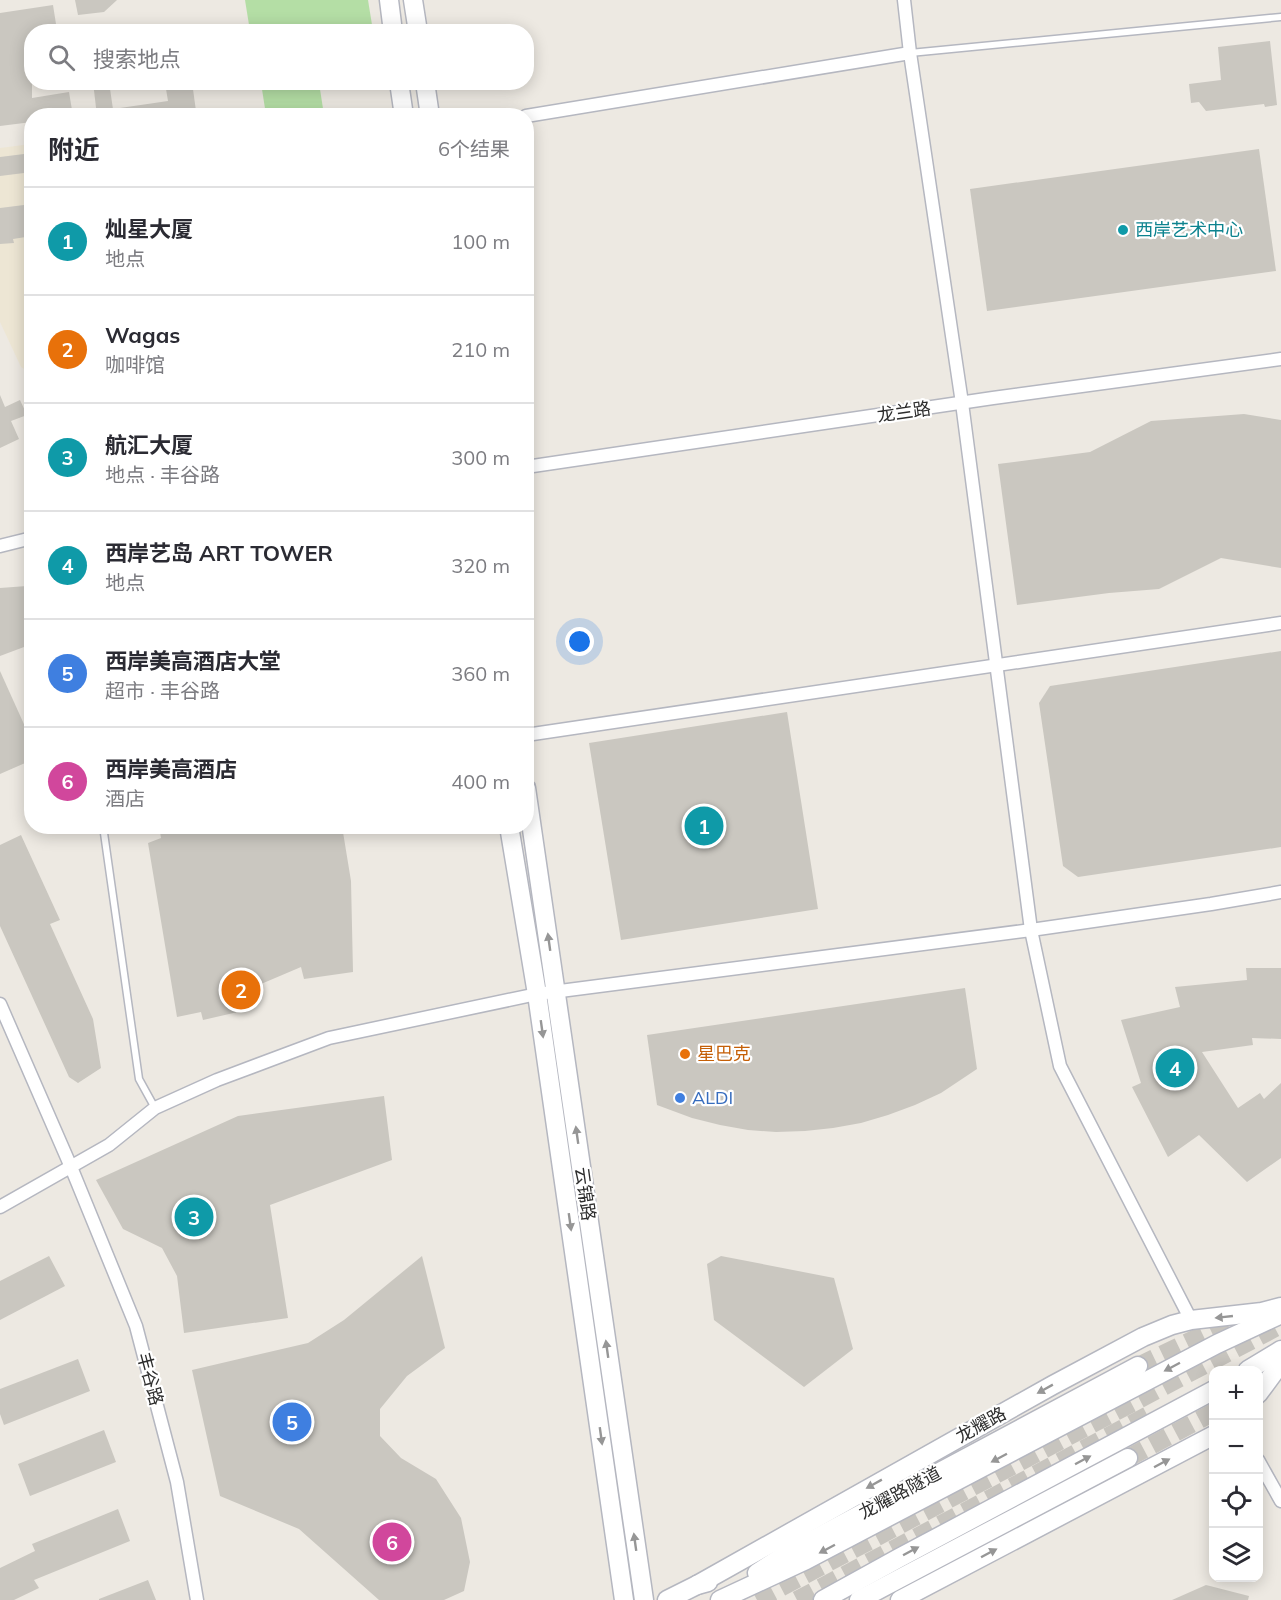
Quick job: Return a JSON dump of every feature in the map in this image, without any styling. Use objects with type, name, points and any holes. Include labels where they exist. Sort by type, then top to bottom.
[{"type":"main road","points":[[388,0],[392,24]]},
{"type":"main road","points":[[413,0],[417,24]]},
{"type":"main road","points":[[400,90],[403,108]]},
{"type":"main road","points":[[426,90],[429,108]]},
{"type":"main road","name":"云锦路","points":[[510,834],[537,994],[624,1600]]},
{"type":"main road","name":"云锦路","points":[[533,834],[644,1600]]},
{"type":"main road","name":"龙耀路","points":[[697,1585],[1063,1379],[1143,1337],[1191,1320],[1262,1312],[1281,1307]]},
{"type":"main road","name":"龙耀路","points":[[718,1600],[806,1560],[1207,1349],[1281,1314]]},
{"type":"main road","points":[[1256,1366],[1281,1350]]},
{"type":"main road","points":[[1263,1387],[1281,1363]]},
{"type":"main road","name":"龙耀路隧道","points":[[718,1600],[788,1553],[1138,1366]]},
{"type":"main road","points":[[823,1600],[1209,1393]]},
{"type":"main road","points":[[900,1600],[1209,1439]]},
{"type":"main road","points":[[859,1600],[1128,1458]]},
{"type":"main road","name":"龙耀路隧道","points":[[667,1600],[697,1585],[788,1553]]},
{"type":"street","points":[[904,0],[998,666],[1031,930],[1060,1066],[1191,1320]]},
{"type":"street","points":[[534,115],[910,53]]},
{"type":"street","name":"龙兰路","points":[[534,466],[1281,359]]},
{"type":"street","points":[[0,546],[24,540]]},
{"type":"street","points":[[534,734],[1281,623]]},
{"type":"street","points":[[0,1207],[109,1144],[155,1108],[217,1080],[328,1038],[556,991],[1031,930],[1281,892]]},
{"type":"street","name":"丰谷路","points":[[0,1004],[72,1167],[136,1326],[177,1482],[196,1600]]},
{"type":"street","points":[[1263,1469],[1281,1501]]},
{"type":"lane","points":[[910,53],[1281,17]]},
{"type":"lane","points":[[104,834],[139,1079],[155,1108]]},
{"type":"shaded area","points":[[24,145],[24,369],[21,367],[0,322],[0,148]]},
{"type":"green space","points":[[245,0],[368,0],[372,24],[249,24]]},
{"type":"green space","points":[[262,90],[320,90],[323,108],[265,108]]},
{"type":"building","points":[[75,0],[117,0],[104,12],[78,15]]},
{"type":"building","points":[[53,5],[56,24],[24,24],[24,90],[32,90],[32,98],[69,92],[72,108],[24,108],[24,123],[0,126],[0,13]]},
{"type":"building","points":[[1270,41],[1277,105],[1265,107],[1264,104],[1206,111],[1199,102],[1191,103],[1189,84],[1221,80],[1218,47]]},
{"type":"building","points":[[94,90],[110,90],[113,108],[96,108]]},
{"type":"building","points":[[166,90],[193,90],[196,108],[120,108],[168,101]]},
{"type":"building","name":"西岸艺术中心","points":[[1259,149],[1276,271],[987,311],[970,189]]},
{"type":"building","points":[[24,154],[24,173],[0,176],[0,157]]},
{"type":"building","points":[[24,205],[24,237],[13,239],[14,243],[0,244],[0,208]]},
{"type":"building","points":[[0,395],[5,407],[20,400],[24,409],[24,416],[11,421],[19,439],[0,448]]},
{"type":"building","points":[[1244,414],[1281,420],[1281,568],[1221,558],[1159,589],[1017,605],[998,464],[1090,452],[1151,421]]},
{"type":"building","points":[[24,586],[24,647],[0,656],[0,588]]},
{"type":"building","points":[[1281,651],[1281,847],[1078,877],[1063,866],[1039,703],[1050,686]]},
{"type":"building","points":[[0,671],[24,724],[24,764],[0,774]]},
{"type":"building","points":[[787,712],[818,909],[621,940],[589,743]]},
{"type":"building","points":[[160,834],[343,834],[351,881],[353,972],[304,979],[301,967],[249,989],[251,1009],[203,1020],[201,1012],[177,1017],[148,843],[161,838]]},
{"type":"building","points":[[21,835],[60,920],[50,924],[93,1019],[101,1068],[78,1083],[69,1077],[0,926],[0,845]]},
{"type":"building","points":[[1246,968],[1281,968],[1281,1039],[1252,1038],[1253,1045],[1202,1052],[1238,1108],[1260,1093],[1264,1099],[1281,1083],[1281,1158],[1247,1182],[1199,1135],[1168,1157],[1132,1087],[1141,1083],[1121,1020],[1180,1007],[1175,987],[1247,980]]},
{"type":"building","points":[[965,988],[977,1069],[941,1093],[915,1105],[861,1123],[805,1131],[776,1132],[720,1125],[692,1118],[657,1105],[647,1035]]},
{"type":"building","points":[[384,1096],[392,1160],[270,1205],[288,1318],[184,1333],[177,1276],[162,1248],[123,1229],[96,1180],[238,1116]]},
{"type":"building","points":[[49,1256],[65,1286],[0,1320],[0,1281]]},
{"type":"building","points":[[422,1256],[445,1348],[407,1376],[380,1409],[380,1436],[401,1458],[436,1479],[461,1518],[470,1562],[464,1591],[444,1600],[379,1600],[299,1529],[220,1496],[192,1370],[308,1343],[344,1320]]},
{"type":"building","points":[[721,1256],[834,1278],[853,1349],[804,1387],[714,1320],[707,1264]]},
{"type":"building","points":[[78,1359],[90,1391],[4,1425],[0,1414],[0,1389]]},
{"type":"building","points":[[104,1430],[116,1462],[30,1496],[18,1464]]},
{"type":"building","points":[[118,1509],[130,1541],[34,1580],[39,1588],[14,1600],[0,1600],[0,1568],[35,1551],[32,1544]]},
{"type":"building","points":[[148,1580],[156,1600],[99,1600],[99,1599]]},
{"type":"building","points":[[1206,1585],[1249,1596],[1248,1600],[1172,1600]]},
{"type":"tunnel","points":[[1138,1366],[1243,1316]]},
{"type":"tunnel","points":[[757,1600],[1281,1325]]},
{"type":"tunnel","points":[[797,1600],[1154,1412]]},
{"type":"tunnel","points":[[1128,1458],[1209,1415]]},
{"type":"place","name":"西岸艺术中心","points":[[1123,230]]},
{"type":"place","name":"灿星大厦","points":[[704,826]]},
{"type":"place","name":"Wagas","points":[[241,990]]},
{"type":"place","name":"星巴克","points":[[685,1054]]},
{"type":"place","name":"西岸艺岛 ART TOWER","points":[[1175,1068]]},
{"type":"place","name":"ALDI","points":[[680,1098]]},
{"type":"place","name":"航汇大厦","points":[[194,1217]]},
{"type":"place","name":"西岸美高酒店大堂","points":[[292,1422]]},
{"type":"place","name":"西岸美高酒店","points":[[392,1542]]}]
